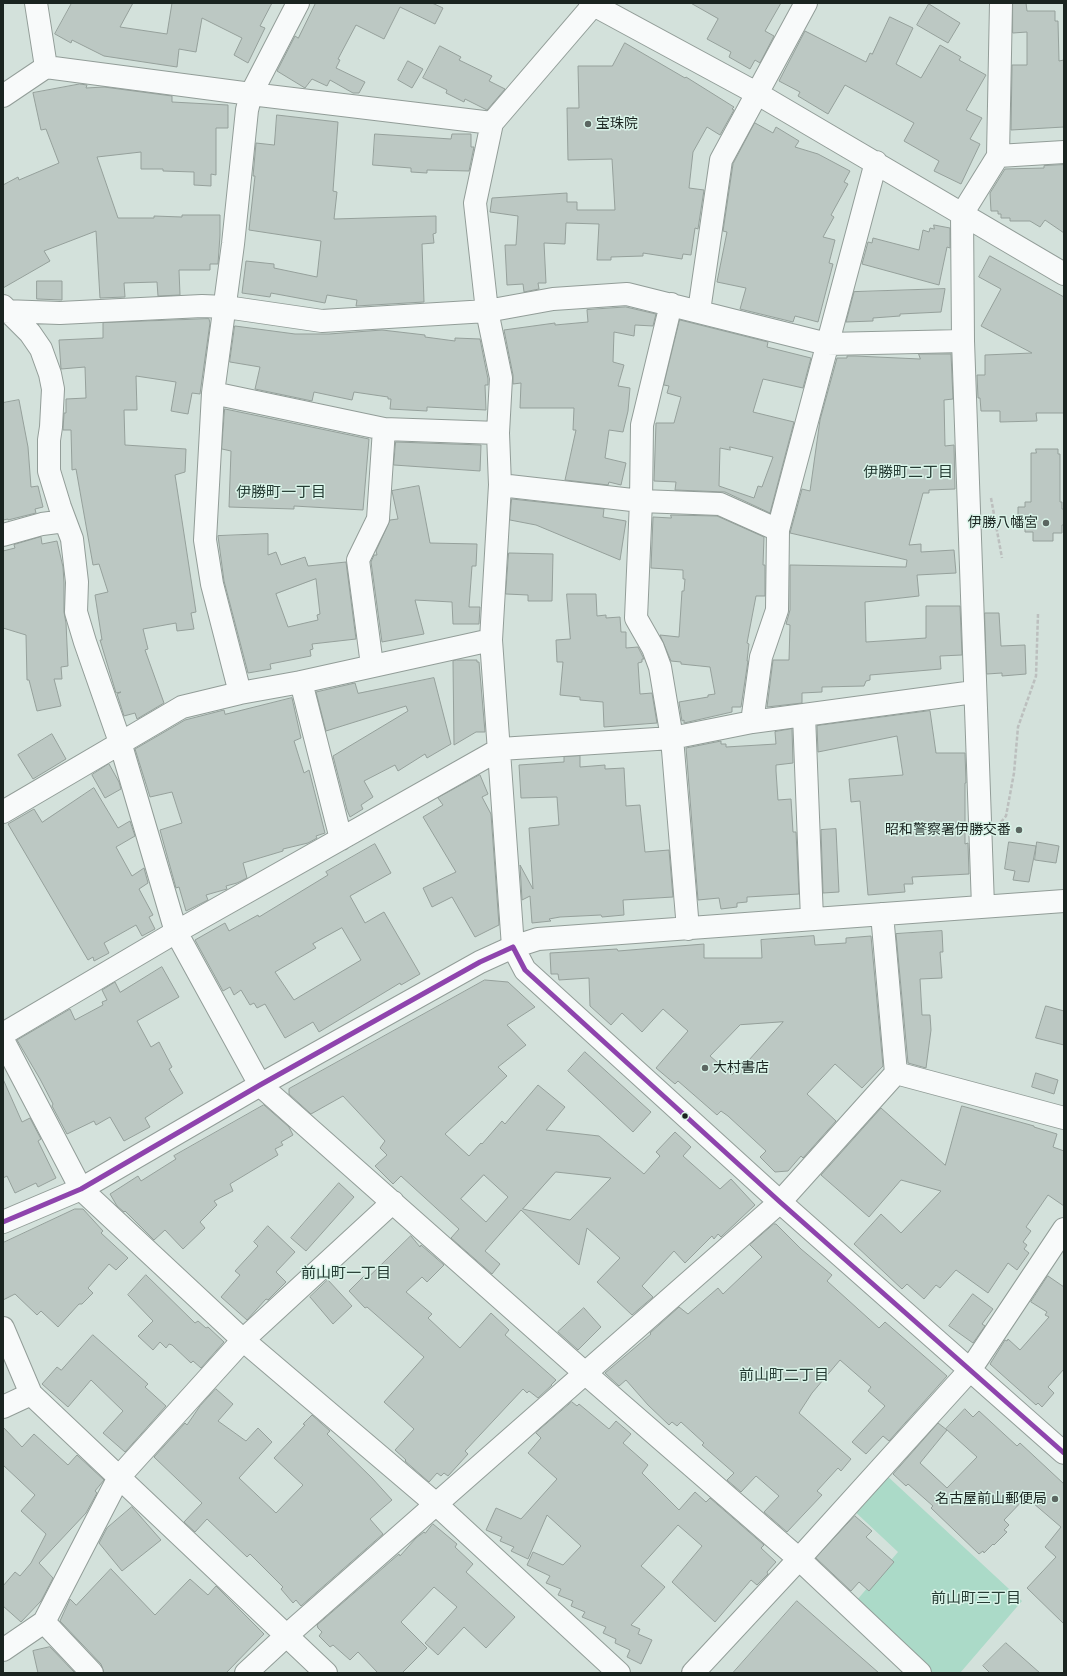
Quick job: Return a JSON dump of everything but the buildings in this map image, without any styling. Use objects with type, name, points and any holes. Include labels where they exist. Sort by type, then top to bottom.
[{"type":"street","points":[[36,3],[46,67]]},
{"type":"street","points":[[240,693],[206,557],[205,534],[213,393],[226,307],[246,110],[251,94],[298,3]]},
{"type":"street","points":[[699,312],[720,160],[758,94],[806,3]]},
{"type":"street","points":[[983,906],[974,692],[963,342],[962,214],[998,156],[1001,3]]},
{"type":"street","points":[[1064,274],[876,162],[758,94],[593,4],[492,123],[475,203],[487,311],[501,378],[498,433],[500,485],[491,640],[500,749],[512,947],[525,970],[780,1202],[1064,1453]]},
{"type":"street","points":[[3,96],[46,67],[251,94],[492,123]]},
{"type":"street","points":[[998,156],[1064,152]]},
{"type":"street","points":[[752,722],[761,657],[777,610],[778,530],[876,162]]},
{"type":"street","points":[[4,309],[60,313],[202,306],[226,307],[322,322],[487,311],[552,299],[627,294],[827,344],[963,342]]},
{"type":"street","points":[[671,304],[642,425],[641,501],[636,618],[653,648],[660,667],[672,738],[688,929]]},
{"type":"street","points":[[4,309],[30,333],[41,349],[50,374],[53,389],[49,440],[49,472],[72,539],[77,582],[76,612],[120,742],[176,932],[260,1085],[586,1374],[800,1559],[920,1673]]},
{"type":"street","points":[[213,393],[384,429],[498,433]]},
{"type":"street","points":[[372,665],[358,560],[378,519],[384,429]]},
{"type":"street","points":[[500,485],[641,501],[720,504],[778,530]]},
{"type":"street","points":[[3,535],[42,524],[65,522]]},
{"type":"street","points":[[3,812],[182,707],[240,693],[301,682],[372,665],[491,640]]},
{"type":"street","points":[[301,682],[341,839]]},
{"type":"street","points":[[3,1034],[176,932],[500,749],[672,738],[752,722],[974,692]]},
{"type":"street","points":[[804,715],[812,919]]},
{"type":"street","points":[[3,1222],[81,1189],[260,1085],[480,962],[512,947],[538,939],[1064,901]]},
{"type":"street","points":[[246,1673],[286,1636],[437,1505],[780,1202],[896,1073],[882,914]]},
{"type":"street","points":[[3,1040],[81,1189],[243,1340],[437,1505],[619,1673]]},
{"type":"street","points":[[896,1073],[1064,1118]]},
{"type":"street","points":[[3,1650],[44,1622],[119,1477],[243,1340],[392,1202]]},
{"type":"street","points":[[693,1673],[800,1559],[970,1370],[1057,1255],[1064,1229]]},
{"type":"street","points":[[3,1328],[31,1394],[326,1673]]},
{"type":"street","points":[[3,1407],[31,1394]]},
{"type":"street","points":[[44,1622],[92,1673]]},
{"type":"path","points":[[980,845],[1006,816],[1014,773],[1018,727],[1036,676],[1038,614]]},
{"type":"green space","points":[[885,1474],[1022,1601],[960,1673],[929,1673],[857,1600],[898,1552],[850,1507]]},
{"type":"transit line","points":[[513,947],[525,970],[780,1202],[1064,1453]]},
{"type":"transit line","points":[[3,1222],[81,1189],[260,1085],[480,962],[513,947]]},
{"type":"place","name":"宝珠院","points":[[588,124]]},
{"type":"place","name":"伊勝八幡宮","points":[[1046,523]]},
{"type":"place","name":"昭和警察署伊勝交番","points":[[1019,830]]},
{"type":"place","name":"大村書店","points":[[705,1068]]},
{"type":"place","name":"名古屋前山郵便局","points":[[1055,1499]]},
{"type":"district","name":"伊勝町二丁目","points":[[908,473]]},
{"type":"district","name":"伊勝町一丁目","points":[[281,493]]},
{"type":"district","name":"前山町一丁目","points":[[346,1274]]},
{"type":"district","name":"前山町二丁目","points":[[784,1376]]},
{"type":"district","name":"前山町三丁目","points":[[976,1599]]}]
